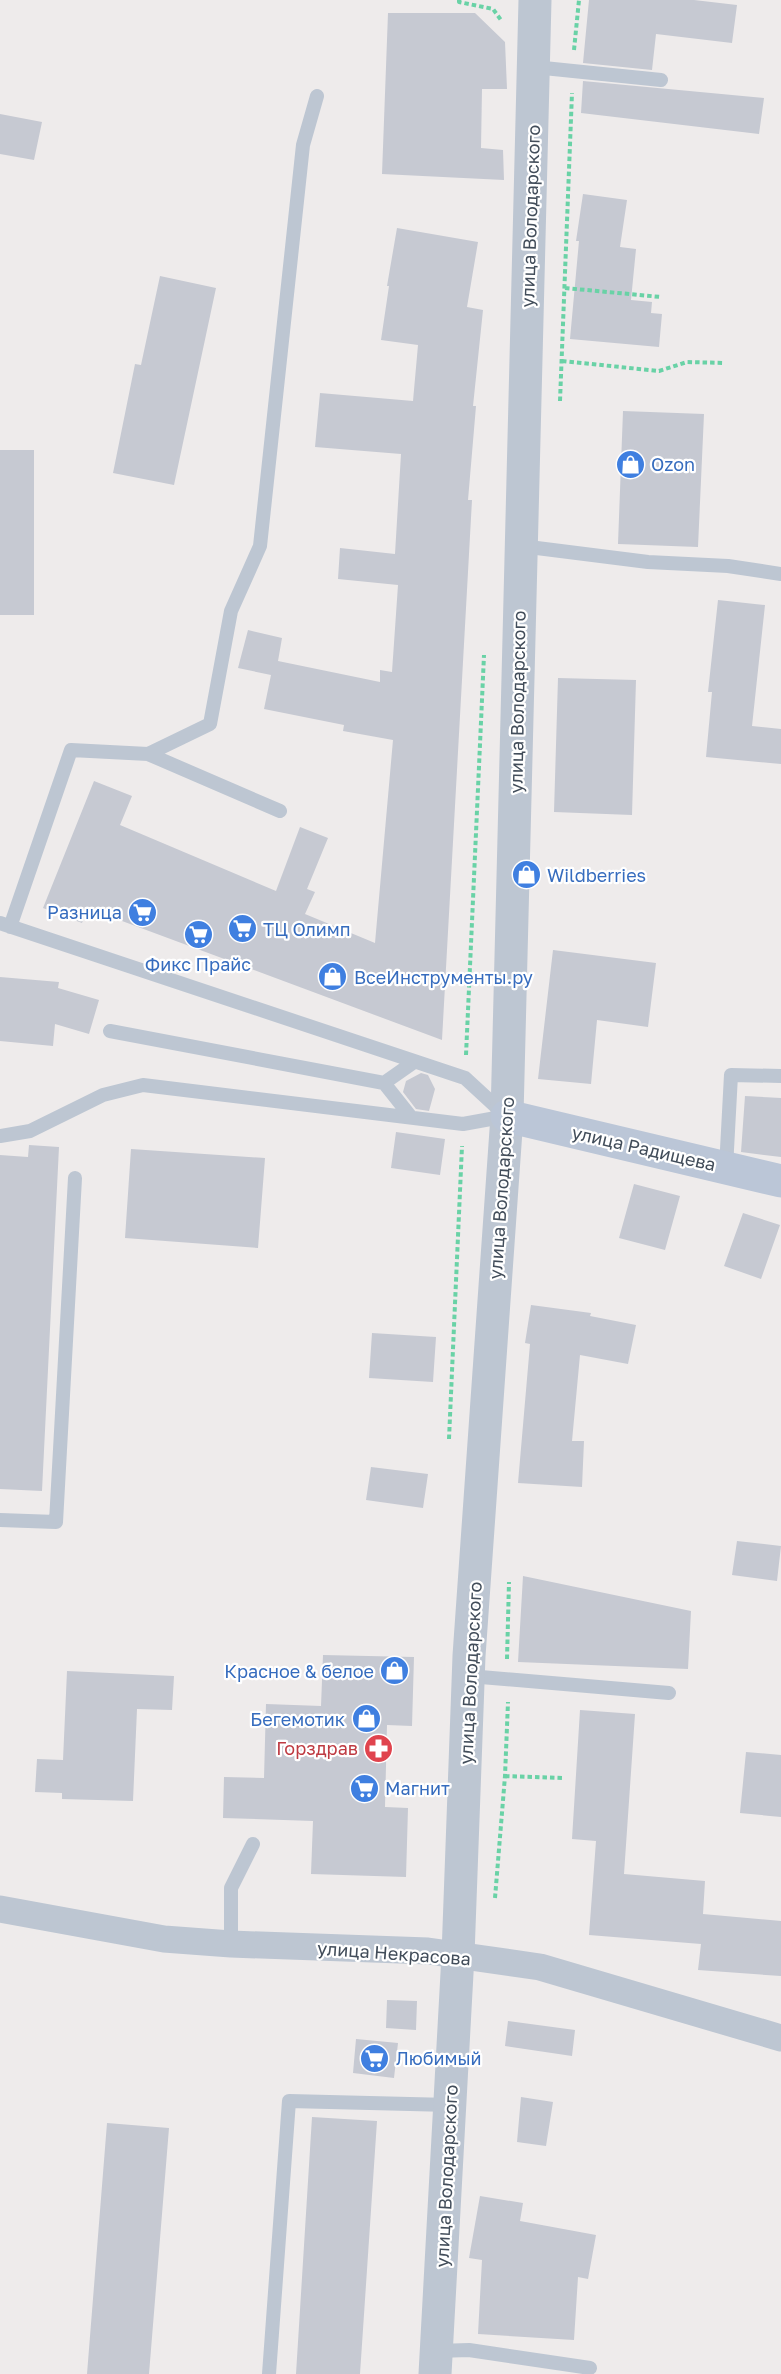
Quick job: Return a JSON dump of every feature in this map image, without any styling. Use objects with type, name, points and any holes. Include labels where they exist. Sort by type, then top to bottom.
[{"type":"main road","name":"улица Радищева","points":[[507,1116],[781,1181]]},
{"type":"street","name":"улица Володарского","points":[[436,2362],[458,1955],[469,1676],[507,1116],[535,0]]},
{"type":"street","name":"улица Некрасова","points":[[0,1909],[164,1939],[231,1944],[428,1951],[540,1967],[781,2038]]},
{"type":"lane","points":[[534,67],[661,80]]},
{"type":"lane","points":[[148,754],[210,724],[231,611],[260,546],[303,145],[317,96]]},
{"type":"lane","points":[[521,546],[648,562],[728,566],[781,574]]},
{"type":"lane","points":[[280,811],[148,754],[71,750],[5,925],[465,1078],[507,1116]]},
{"type":"lane","points":[[110,1031],[384,1083],[411,1117]]},
{"type":"lane","points":[[384,1083],[414,1062]]},
{"type":"lane","points":[[726,1168],[731,1075],[781,1076]]},
{"type":"lane","points":[[0,1136],[30,1131],[103,1095],[142,1085],[463,1124],[507,1116]]},
{"type":"lane","points":[[0,1520],[56,1521],[75,1178]]},
{"type":"lane","points":[[469,1676],[669,1693]]},
{"type":"lane","points":[[231,1944],[231,1888],[253,1844]]},
{"type":"lane","points":[[269,2374],[289,2101],[450,2105]]},
{"type":"lane","points":[[436,2362],[469,2350],[590,2368]]},
{"type":"path","points":[[566,288],[661,297]]},
{"type":"path","points":[[561,361],[659,371],[687,362],[724,363]]},
{"type":"path","points":[[465,1078],[484,652]]},
{"type":"path","points":[[449,1441],[463,1124]]},
{"type":"path","points":[[505,1776],[563,1778]]},
{"type":"building","points":[[589,0],[694,0],[737,5],[732,43],[656,34],[652,70],[583,63]]},
{"type":"building","points":[[388,13],[475,13],[505,42],[507,89],[482,89],[481,148],[503,150],[504,180],[382,174]]},
{"type":"building","points":[[583,81],[764,98],[759,134],[581,113]]},
{"type":"building","points":[[0,114],[42,122],[34,160],[0,154]]},
{"type":"building","points":[[583,194],[627,200],[620,247],[636,249],[631,300],[652,302],[651,313],[662,314],[659,347],[570,339],[579,241],[576,241]]},
{"type":"building","points":[[397,228],[478,242],[467,307],[483,310],[473,406],[476,406],[468,500],[472,500],[442,1040],[87,908],[82,923],[43,908],[94,781],[132,796],[120,825],[276,891],[300,827],[328,838],[307,889],[315,892],[305,914],[375,943],[393,740],[343,731],[344,725],[264,709],[271,675],[238,668],[248,630],[282,638],[278,661],[380,682],[380,670],[392,672],[398,585],[338,579],[340,548],[395,554],[401,454],[315,447],[320,393],[413,401],[418,345],[381,340]]},
{"type":"building","points":[[160,276],[216,288],[174,485],[113,473],[135,364],[141,365]]},
{"type":"building","points":[[623,411],[704,414],[698,547],[618,544]]},
{"type":"building","points":[[0,450],[34,450],[34,615],[0,615]]},
{"type":"building","points":[[718,600],[765,605],[752,726],[781,729],[781,764],[706,757],[712,692],[708,692]]},
{"type":"building","points":[[558,678],[636,680],[632,815],[554,812]]},
{"type":"building","points":[[553,950],[656,963],[648,1027],[597,1020],[591,1084],[538,1079]]},
{"type":"building","points":[[0,977],[59,982],[58,988],[99,1000],[89,1034],[55,1024],[53,1046],[0,1041]]},
{"type":"building","points":[[421,1073],[428,1075],[435,1089],[429,1111],[416,1109],[403,1092],[406,1081]]},
{"type":"building","points":[[745,1096],[781,1098],[781,1157],[741,1152]]},
{"type":"building","points":[[396,1132],[445,1139],[440,1175],[391,1168]]},
{"type":"building","points":[[29,1145],[59,1147],[42,1491],[0,1489],[0,1155],[28,1157]]},
{"type":"building","points":[[131,1149],[265,1158],[258,1248],[125,1238]]},
{"type":"building","points":[[634,1184],[680,1196],[665,1250],[619,1238]]},
{"type":"building","points":[[743,1213],[780,1225],[761,1279],[724,1266]]},
{"type":"building","points":[[531,1305],[591,1313],[590,1316],[636,1325],[628,1364],[580,1355],[572,1441],[584,1441],[582,1487],[518,1483],[530,1344],[525,1343]]},
{"type":"building","points":[[372,1333],[436,1337],[433,1382],[369,1378]]},
{"type":"building","points":[[371,1467],[428,1474],[423,1508],[366,1500]]},
{"type":"building","points":[[737,1541],[781,1546],[777,1581],[732,1575]]},
{"type":"building","points":[[523,1576],[691,1611],[688,1669],[518,1662]]},
{"type":"building","points":[[323,1655],[414,1657],[412,1726],[387,1725],[385,1807],[408,1808],[406,1877],[311,1874],[313,1821],[223,1818],[224,1777],[264,1778],[266,1704],[321,1706]]},
{"type":"building","points":[[67,1671],[174,1676],[172,1710],[137,1709],[133,1801],[62,1799],[62,1793],[35,1792],[37,1759],[63,1760]]},
{"type":"building","points":[[580,1710],[635,1714],[624,1874],[705,1881],[703,1914],[781,1921],[781,1976],[698,1970],[701,1944],[589,1935],[596,1841],[572,1839]]},
{"type":"building","points":[[746,1752],[781,1755],[781,1817],[740,1813]]},
{"type":"building","points":[[387,2000],[417,2001],[416,2030],[386,2028]]},
{"type":"building","points":[[508,2021],[575,2030],[572,2056],[505,2046]]},
{"type":"building","name":"Любимый","points":[[356,2039],[398,2043],[394,2078],[353,2073]]},
{"type":"building","points":[[521,2097],[553,2102],[546,2146],[517,2142]]},
{"type":"building","points":[[312,2117],[377,2121],[360,2374],[296,2374]]},
{"type":"building","points":[[107,2123],[169,2128],[149,2374],[87,2374]]},
{"type":"building","points":[[480,2196],[523,2203],[520,2221],[596,2235],[588,2279],[578,2277],[574,2340],[478,2334],[482,2260],[469,2258]]},
{"type":"place","name":"Ozon","points":[[630,464]]},
{"type":"place","name":"Wildberries","points":[[526,875]]},
{"type":"place","name":"Разница","points":[[143,912]]},
{"type":"place","name":"ТЦ Олимп","points":[[242,929]]},
{"type":"place","name":"Фикс Прайс","points":[[198,935]]},
{"type":"place","name":"ВсеИнструменты.ру","points":[[333,977]]},
{"type":"place","name":"Красное & белое","points":[[395,1671]]},
{"type":"place","name":"Бегемотик","points":[[366,1719]]},
{"type":"place","name":"Горздрав","points":[[379,1748]]},
{"type":"place","name":"Магнит","points":[[364,1788]]},
{"type":"place","name":"Любимый","points":[[375,2058]]}]
